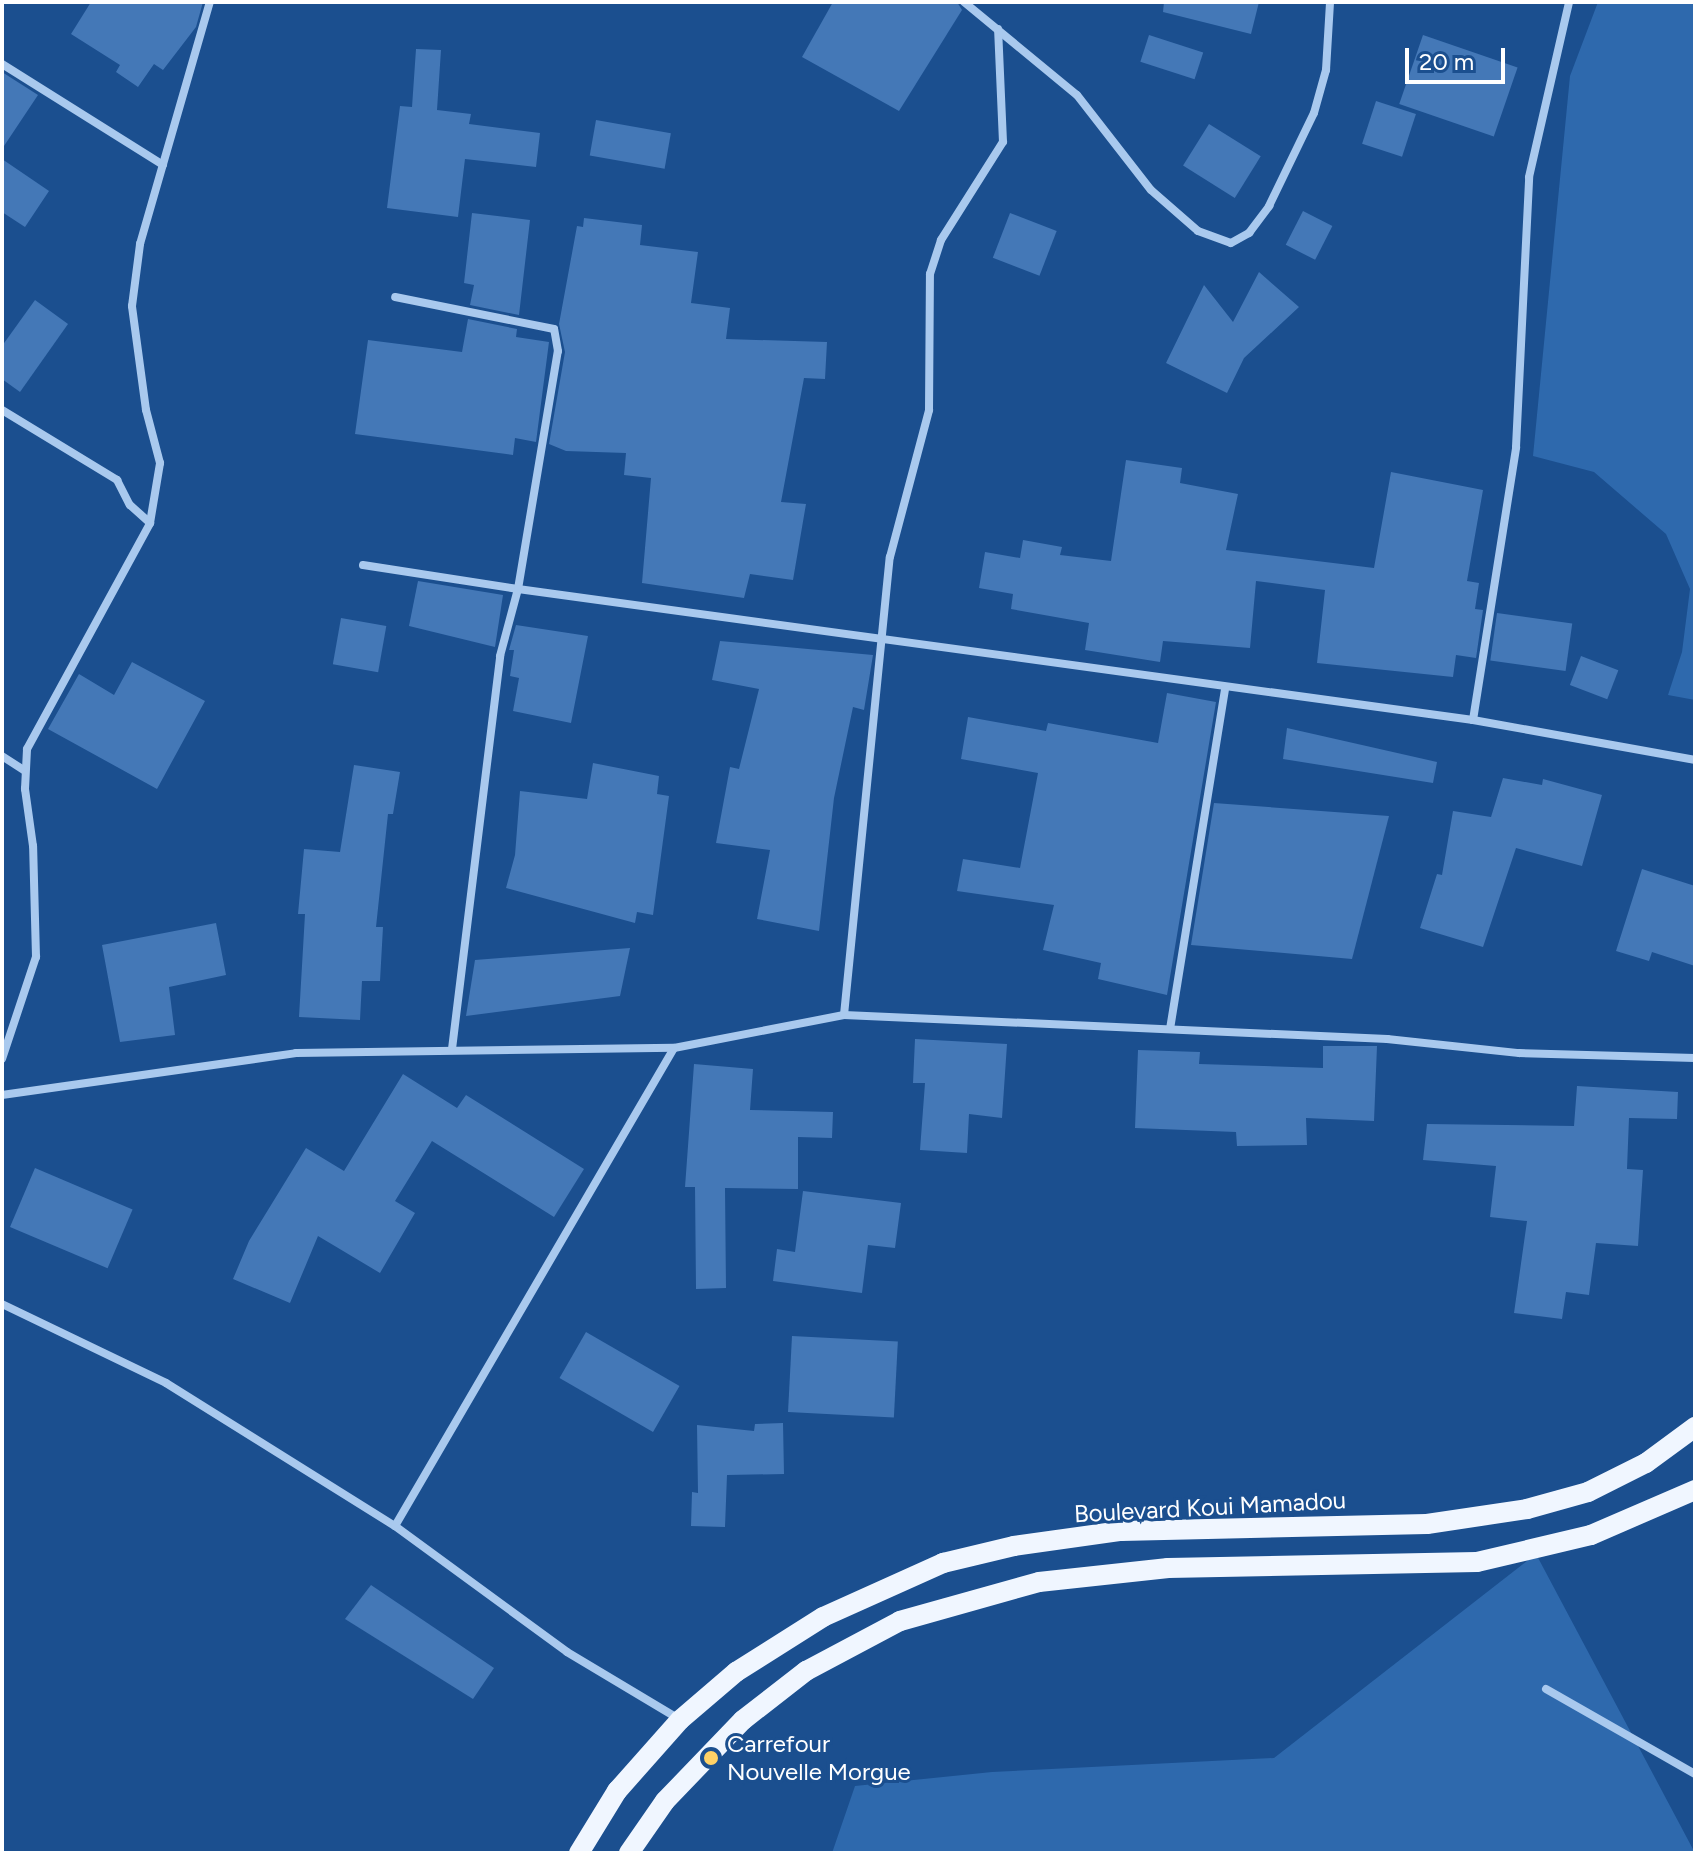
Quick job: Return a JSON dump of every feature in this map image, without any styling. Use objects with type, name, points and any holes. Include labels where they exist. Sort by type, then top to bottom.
[{"type":"main road","name":"Boulevard Koui Mamadou","points":[[579,1853],[617,1791],[680,1720],[736,1672],[823,1617],[943,1563],[1014,1546],[1121,1531],[1427,1524],[1527,1509],[1588,1492],[1646,1463],[1695,1427]]},
{"type":"main road","points":[[629,1853],[665,1801],[743,1720],[806,1671],[900,1621],[1039,1582],[1168,1568],[1477,1562],[1591,1535],[1695,1490]]},
{"type":"street","points":[[2,1059],[36,957],[25,771],[27,749],[42,713],[143,545],[150,523],[160,463],[146,410],[132,306],[140,244],[210,2]]},
{"type":"street","points":[[964,2],[1100,118],[1151,190],[1198,231],[1231,243],[1249,233],[1269,206],[1314,113],[1326,70],[1330,2]]},
{"type":"street","points":[[1473,720],[1516,447],[1529,177],[1569,2]]},
{"type":"street","points":[[844,1015],[890,557],[929,410],[930,274],[941,240],[1003,142],[998,29]]},
{"type":"street","points":[[2,64],[163,165]]},
{"type":"street","points":[[395,297],[554,329],[558,351],[518,589],[500,656],[452,1049]]},
{"type":"street","points":[[2,410],[117,480],[130,505],[150,523]]},
{"type":"street","points":[[363,565],[1225,690],[1473,720],[1695,760]]},
{"type":"street","points":[[1170,1029],[1225,690]]},
{"type":"street","points":[[2,756],[25,771]]},
{"type":"street","points":[[2,1095],[296,1053],[674,1048],[844,1015],[1387,1039],[1519,1053],[1695,1058]]},
{"type":"street","points":[[395,1526],[674,1048]]},
{"type":"street","points":[[2,1304],[166,1383],[395,1526],[567,1652],[680,1720]]},
{"type":"street","points":[[1546,1689],[1695,1774]]},
{"type":"shaded area","points":[[1598,2],[1695,2],[1695,700],[1668,695],[1682,652],[1690,589],[1666,534],[1594,472],[1533,456],[1570,76]]},
{"type":"shaded area","points":[[1536,1554],[1695,1853],[832,1853],[855,1786],[992,1772],[1274,1758]]},
{"type":"building","points":[[91,2],[203,2],[196,27],[163,70],[154,64],[138,87],[116,72],[120,65],[71,34]]},
{"type":"building","points":[[833,2],[957,2],[962,10],[899,111],[802,57]]},
{"type":"building","points":[[1164,2],[1259,2],[1251,34],[1163,12]]},
{"type":"building","points":[[1149,35],[1203,53],[1195,79],[1140,62]]},
{"type":"building","points":[[1423,35],[1518,68],[1494,137],[1399,104]]},
{"type":"building","points":[[416,49],[441,50],[437,110],[471,114],[469,124],[540,133],[536,167],[465,159],[458,217],[387,208],[400,106],[412,107]]},
{"type":"building","points":[[2,72],[38,95],[2,149]]},
{"type":"building","points":[[1376,101],[1416,114],[1402,157],[1362,144]]},
{"type":"building","points":[[596,120],[671,133],[665,169],[590,155]]},
{"type":"building","points":[[1209,124],[1261,156],[1235,198],[1183,166]]},
{"type":"building","points":[[2,159],[49,191],[25,227],[2,212]]},
{"type":"building","points":[[1303,211],[1332,226],[1315,260],[1286,245]]},
{"type":"building","points":[[472,213],[530,220],[519,315],[470,305],[474,285],[464,283]]},
{"type":"building","points":[[1010,213],[1057,231],[1039,276],[993,258]]},
{"type":"building","points":[[584,218],[642,225],[640,245],[698,252],[691,303],[730,308],[726,339],[827,342],[825,379],[804,378],[781,502],[806,504],[793,580],[750,574],[744,598],[642,583],[651,478],[624,475],[626,453],[566,451],[549,444],[565,352],[559,324],[577,226],[583,227]]},
{"type":"building","points":[[1259,272],[1299,307],[1244,358],[1227,393],[1166,363],[1204,285],[1233,322]]},
{"type":"building","points":[[35,300],[68,324],[20,392],[2,379],[2,346]]},
{"type":"building","points":[[468,319],[517,329],[516,337],[549,342],[536,442],[515,438],[513,455],[355,434],[368,340],[462,352]]},
{"type":"building","points":[[1126,460],[1182,468],[1180,483],[1238,494],[1226,550],[1374,568],[1391,472],[1483,490],[1467,581],[1479,583],[1475,609],[1483,610],[1476,658],[1456,655],[1453,677],[1317,663],[1325,590],[1256,581],[1250,648],[1163,641],[1160,662],[1085,650],[1089,623],[1011,609],[1013,594],[979,588],[985,552],[1020,558],[1023,540],[1062,547],[1060,555],[1111,561]]},
{"type":"building","points":[[418,581],[503,595],[495,647],[409,626]]},
{"type":"building","points":[[1497,613],[1572,624],[1566,671],[1490,661]]},
{"type":"building","points":[[341,618],[386,626],[378,672],[333,664]]},
{"type":"building","points":[[516,625],[588,636],[571,723],[513,711],[519,678],[510,676],[514,650],[509,650]]},
{"type":"building","points":[[720,641],[873,655],[864,710],[853,707],[834,798],[819,931],[757,919],[770,850],[716,843],[730,767],[739,769],[759,689],[712,680]]},
{"type":"building","points":[[1581,656],[1618,670],[1607,699],[1570,685]]},
{"type":"building","points":[[132,662],[205,701],[157,789],[48,729],[79,674],[114,695]]},
{"type":"building","points":[[1167,693],[1216,702],[1167,995],[1098,979],[1101,963],[1043,950],[1054,905],[957,891],[963,859],[1020,868],[1038,773],[961,759],[968,717],[1046,731],[1048,723],[1158,743]]},
{"type":"building","points":[[1287,728],[1437,762],[1433,783],[1283,759]]},
{"type":"building","points":[[593,763],[659,776],[657,794],[669,796],[653,915],[637,912],[635,923],[506,888],[515,855],[520,791],[587,799]]},
{"type":"building","points":[[354,765],[400,772],[393,814],[388,814],[376,927],[383,927],[380,981],[362,981],[360,1020],[299,1017],[305,914],[298,914],[304,849],[340,852]]},
{"type":"building","points":[[1503,778],[1542,785],[1543,779],[1602,795],[1582,866],[1516,848],[1483,947],[1420,928],[1437,874],[1442,875],[1453,811],[1491,817]]},
{"type":"building","points":[[1214,803],[1389,816],[1352,959],[1191,945]]},
{"type":"building","points":[[1642,869],[1695,886],[1695,966],[1652,952],[1649,961],[1616,951]]},
{"type":"building","points":[[216,923],[226,975],[169,987],[175,1035],[120,1042],[102,945]]},
{"type":"building","points":[[630,948],[620,996],[466,1016],[475,960]]},
{"type":"building","points":[[915,1039],[1007,1044],[1002,1118],[969,1114],[967,1153],[920,1150],[925,1083],[913,1083]]},
{"type":"building","points":[[1323,1046],[1377,1046],[1374,1121],[1306,1118],[1307,1145],[1237,1146],[1236,1132],[1135,1128],[1138,1050],[1200,1052],[1199,1064],[1323,1068]]},
{"type":"building","points":[[694,1064],[753,1069],[750,1110],[833,1112],[832,1138],[798,1137],[798,1189],[725,1188],[726,1288],[696,1289],[695,1187],[685,1187]]},
{"type":"building","points":[[403,1074],[457,1108],[466,1095],[584,1169],[554,1217],[432,1141],[395,1201],[415,1213],[380,1273],[318,1236],[290,1303],[233,1279],[249,1241],[306,1148],[344,1171]]},
{"type":"building","points":[[1577,1086],[1678,1092],[1677,1119],[1629,1118],[1627,1169],[1643,1170],[1638,1246],[1596,1243],[1589,1295],[1566,1292],[1562,1319],[1514,1313],[1527,1221],[1490,1217],[1496,1166],[1423,1160],[1427,1124],[1574,1126]]},
{"type":"building","points":[[35,1168],[133,1209],[108,1268],[10,1227]]},
{"type":"building","points":[[803,1191],[901,1203],[895,1248],[868,1245],[862,1293],[773,1281],[777,1249],[795,1252]]},
{"type":"building","points":[[586,1332],[680,1386],[653,1432],[560,1378]]},
{"type":"building","points":[[792,1336],[898,1342],[894,1417],[788,1412]]},
{"type":"building","points":[[783,1423],[784,1474],[727,1475],[725,1527],[691,1526],[692,1492],[698,1493],[697,1425],[754,1431],[755,1424]]},
{"type":"building","points":[[371,1585],[494,1668],[473,1699],[345,1619]]},
{"type":"place","name":"Carrefour Nouvelle Morgue","points":[[711,1758]]}]
